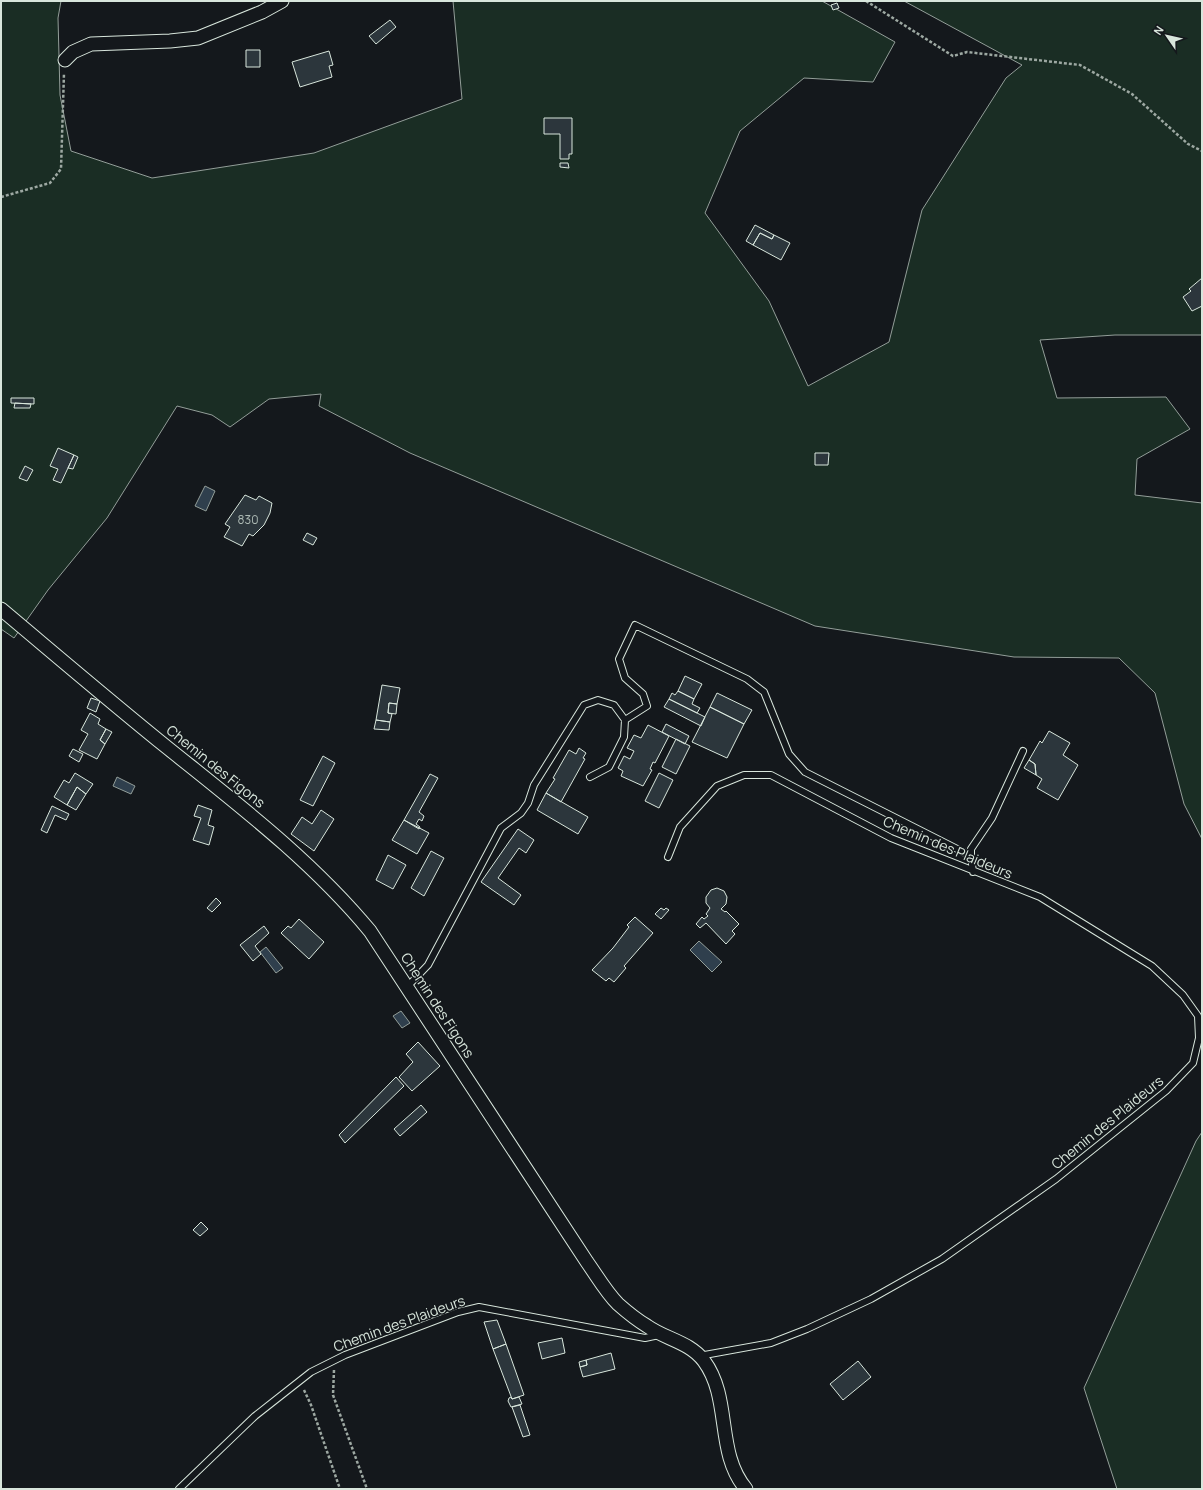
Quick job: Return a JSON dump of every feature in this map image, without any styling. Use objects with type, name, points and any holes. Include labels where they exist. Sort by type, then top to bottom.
[{"type":"street","points":[[65,60],[73,52],[91,44],[170,41],[198,38],[262,12],[282,1]]},
{"type":"street","name":"Chemin des Figons","points":[[1,609],[109,701],[273,832],[355,912],[370,931],[587,1262],[618,1303],[648,1327],[692,1349],[704,1361],[718,1388],[727,1450],[734,1472],[746,1489]]},
{"type":"lane","points":[[625,720],[646,706],[643,694],[625,678],[619,659],[635,625],[747,679],[764,692],[789,754],[805,772],[971,856]]},
{"type":"lane","points":[[407,987],[428,965],[502,828],[521,813],[528,803],[534,785],[584,705],[598,700],[614,705],[625,720],[624,737],[609,768],[590,777]]},
{"type":"lane","points":[[973,872],[971,849],[992,818],[1023,751]]},
{"type":"lane","name":"Chemin des Plaideurs","points":[[668,857],[680,827],[717,786],[744,775],[771,776],[891,838],[973,872],[1040,897],[1152,966],[1183,995],[1198,1016],[1199,1038],[1193,1062],[1166,1091],[1056,1179],[942,1259],[871,1299],[807,1329],[770,1343],[699,1356]]},
{"type":"lane","name":"Chemin des Plaideurs","points":[[179,1489],[255,1416],[311,1372],[338,1358],[458,1312],[479,1307],[645,1338],[662,1334]]},
{"type":"path","points":[[866,1],[953,56],[967,52],[1080,65],[1132,94],[1188,144],[1202,151]]},
{"type":"path","points":[[1,197],[50,183],[61,169],[65,60]]},
{"type":"path","points":[[338,1358],[333,1376],[333,1395],[367,1489]]},
{"type":"path","points":[[299,1380],[311,1405],[340,1489]]},
{"type":"green space","points":[[1,1],[61,1],[58,18],[60,95],[71,151],[152,178],[314,153],[462,99],[453,1],[822,1],[895,42],[873,82],[804,78],[740,131],[705,213],[769,301],[808,386],[889,342],[922,210],[1006,78],[1022,65],[904,1],[1202,1],[1202,335],[1115,335],[1040,340],[1057,398],[1166,397],[1190,429],[1137,459],[1135,495],[1202,503],[1202,839],[1184,804],[1155,693],[1119,658],[1014,657],[815,626],[410,453],[319,406],[321,394],[269,399],[230,427],[212,415],[177,406],[107,518],[48,590],[14,638],[1,629]]},
{"type":"green space","points":[[1202,1132],[1202,1489],[1117,1489],[1084,1388],[1196,1141]]},
{"type":"water","points":[[205,486],[215,491],[206,511],[195,506]]},
{"type":"water","points":[[117,777],[135,786],[131,794],[113,786]]},
{"type":"water","points":[[699,941],[722,962],[712,972],[690,950]]},
{"type":"water","points":[[266,947],[283,968],[276,973],[260,952]]},
{"type":"water","points":[[401,1011],[410,1023],[402,1028],[393,1016]]},
{"type":"building","points":[[837,3],[839,8],[833,10],[831,5]]},
{"type":"building","points":[[390,20],[396,27],[376,44],[369,36]]},
{"type":"building","points":[[246,50],[260,50],[260,67],[246,67]]},
{"type":"building","points":[[329,51],[333,65],[329,66],[332,77],[300,87],[292,62]]},
{"type":"building","points":[[544,118],[572,118],[572,154],[569,154],[569,159],[560,159],[560,134],[544,134]]},
{"type":"building","points":[[560,163],[568,163],[569,168],[560,167]]},
{"type":"building","points":[[755,225],[774,235],[772,239],[760,233],[753,245],[746,241]]},
{"type":"building","points":[[760,233],[772,239],[774,235],[790,243],[781,260],[753,245]]},
{"type":"building","points":[[1202,278],[1202,306],[1192,311],[1183,297],[1191,291],[1189,289]]},
{"type":"building","points":[[11,398],[34,398],[34,404],[11,403]]},
{"type":"building","points":[[15,403],[31,404],[30,408],[14,408]]},
{"type":"building","points":[[58,448],[74,455],[61,483],[53,480],[58,469],[50,466]]},
{"type":"building","points":[[815,453],[829,453],[828,465],[815,465]]},
{"type":"building","points":[[74,455],[78,457],[73,469],[68,468]]},
{"type":"building","points":[[25,466],[33,470],[27,481],[19,478]]},
{"type":"building","points":[[245,495],[256,500],[259,496],[272,503],[270,513],[264,525],[253,536],[249,534],[242,546],[224,537],[230,527],[225,524]]},
{"type":"building","points":[[307,533],[317,538],[313,545],[303,540]]},
{"type":"building","points":[[685,676],[702,684],[694,699],[678,691]]},
{"type":"building","points":[[382,685],[400,688],[397,704],[389,703],[388,713],[392,714],[390,722],[376,720]]},
{"type":"building","points":[[678,691],[694,699],[692,704],[700,708],[697,713],[669,699],[672,693],[675,695]]},
{"type":"building","points":[[717,693],[752,710],[744,724],[710,707]]},
{"type":"building","points":[[91,698],[100,701],[96,712],[87,708]]},
{"type":"building","points":[[669,699],[705,717],[701,726],[664,707]]},
{"type":"building","points":[[389,703],[397,704],[396,714],[388,713]]},
{"type":"building","points":[[710,707],[744,724],[727,758],[692,742]]},
{"type":"building","points":[[90,713],[100,719],[98,724],[106,729],[100,740],[105,744],[97,759],[79,750],[88,734],[81,730]]},
{"type":"building","points":[[376,720],[390,722],[389,730],[374,729]]},
{"type":"building","points":[[666,724],[689,736],[685,744],[662,732]]},
{"type":"building","points":[[648,725],[669,736],[655,763],[653,762],[650,769],[652,770],[643,786],[621,776],[623,771],[618,768],[624,756],[630,759],[634,751],[627,748],[634,735],[641,738]]},
{"type":"building","points":[[106,729],[112,732],[105,744],[100,740]]},
{"type":"building","points":[[1049,731],[1070,743],[1063,755],[1078,765],[1058,800],[1037,788],[1042,779],[1036,775],[1035,764],[1029,760],[1040,741],[1042,743]]},
{"type":"building","points":[[676,739],[690,746],[676,774],[662,767]]},
{"type":"building","points":[[579,748],[586,753],[583,758],[585,759],[561,802],[546,793],[555,779],[553,778],[569,750],[576,754]]},
{"type":"building","points":[[73,749],[83,754],[79,762],[69,756]]},
{"type":"building","points":[[323,756],[335,763],[313,806],[300,800]]},
{"type":"building","points":[[1029,760],[1035,764],[1036,775],[1024,768]]},
{"type":"building","points":[[75,773],[93,784],[86,794],[77,787],[67,805],[54,797],[64,780],[69,783]]},
{"type":"building","points":[[659,773],[673,780],[659,808],[645,801]]},
{"type":"building","points":[[430,774],[438,778],[419,812],[424,816],[422,821],[419,819],[416,824],[420,827],[419,829],[404,820]]},
{"type":"building","points":[[77,787],[86,794],[76,810],[67,805]]},
{"type":"building","points":[[546,793],[588,817],[578,834],[537,810]]},
{"type":"building","points":[[198,805],[212,810],[208,825],[214,827],[209,845],[193,840],[201,818],[194,816]]},
{"type":"building","points":[[52,806],[69,814],[66,820],[55,815],[47,833],[41,830]]},
{"type":"building","points":[[321,810],[334,819],[314,851],[291,834],[302,817],[312,824]]},
{"type":"building","points":[[404,820],[429,833],[417,854],[392,840]]},
{"type":"building","points":[[518,829],[534,840],[526,853],[519,848],[498,878],[521,895],[514,905],[481,882]]},
{"type":"building","points":[[431,851],[444,858],[424,896],[411,888]]},
{"type":"building","points":[[388,855],[406,865],[393,889],[376,880]]},
{"type":"building","points":[[717,888],[724,891],[727,897],[726,904],[721,909],[725,912],[726,911],[739,924],[732,931],[735,934],[726,944],[706,923],[700,928],[696,924],[702,917],[704,919],[708,916],[706,914],[710,908],[706,903],[706,897],[711,890]]},
{"type":"building","points":[[216,898],[221,903],[212,912],[207,908]]},
{"type":"building","points":[[661,908],[664,910],[666,908],[669,910],[661,919],[655,914]]},
{"type":"building","points":[[635,917],[653,933],[624,966],[626,968],[614,982],[609,978],[606,981],[592,970],[613,948],[629,927],[627,925]]},
{"type":"building","points":[[299,919],[324,942],[309,959],[281,933],[288,926],[291,928]]},
{"type":"building","points":[[264,926],[269,933],[255,946],[261,954],[253,961],[240,945]]},
{"type":"building","points":[[418,1042],[440,1066],[412,1091],[399,1077],[413,1062],[406,1054]]},
{"type":"building","points":[[396,1077],[404,1086],[345,1143],[339,1135]]},
{"type":"building","points":[[421,1105],[427,1112],[400,1136],[394,1129]]},
{"type":"building","points":[[201,1222],[208,1229],[200,1236],[193,1230]]},
{"type":"building","points":[[497,1320],[506,1344],[493,1349],[484,1322]]},
{"type":"building","points":[[562,1338],[565,1353],[542,1359],[538,1343]]},
{"type":"building","points":[[506,1344],[524,1395],[512,1399],[493,1349]]},
{"type":"building","points":[[611,1353],[615,1369],[583,1377],[580,1367],[587,1365],[586,1360]]},
{"type":"building","points":[[586,1360],[587,1365],[580,1367],[579,1362]]},
{"type":"building","points":[[858,1361],[871,1377],[843,1400],[830,1384]]},
{"type":"building","points":[[511,1397],[512,1399],[519,1397],[522,1404],[511,1407],[508,1401]]},
{"type":"building","points":[[520,1405],[530,1435],[523,1437],[512,1407]]}]
